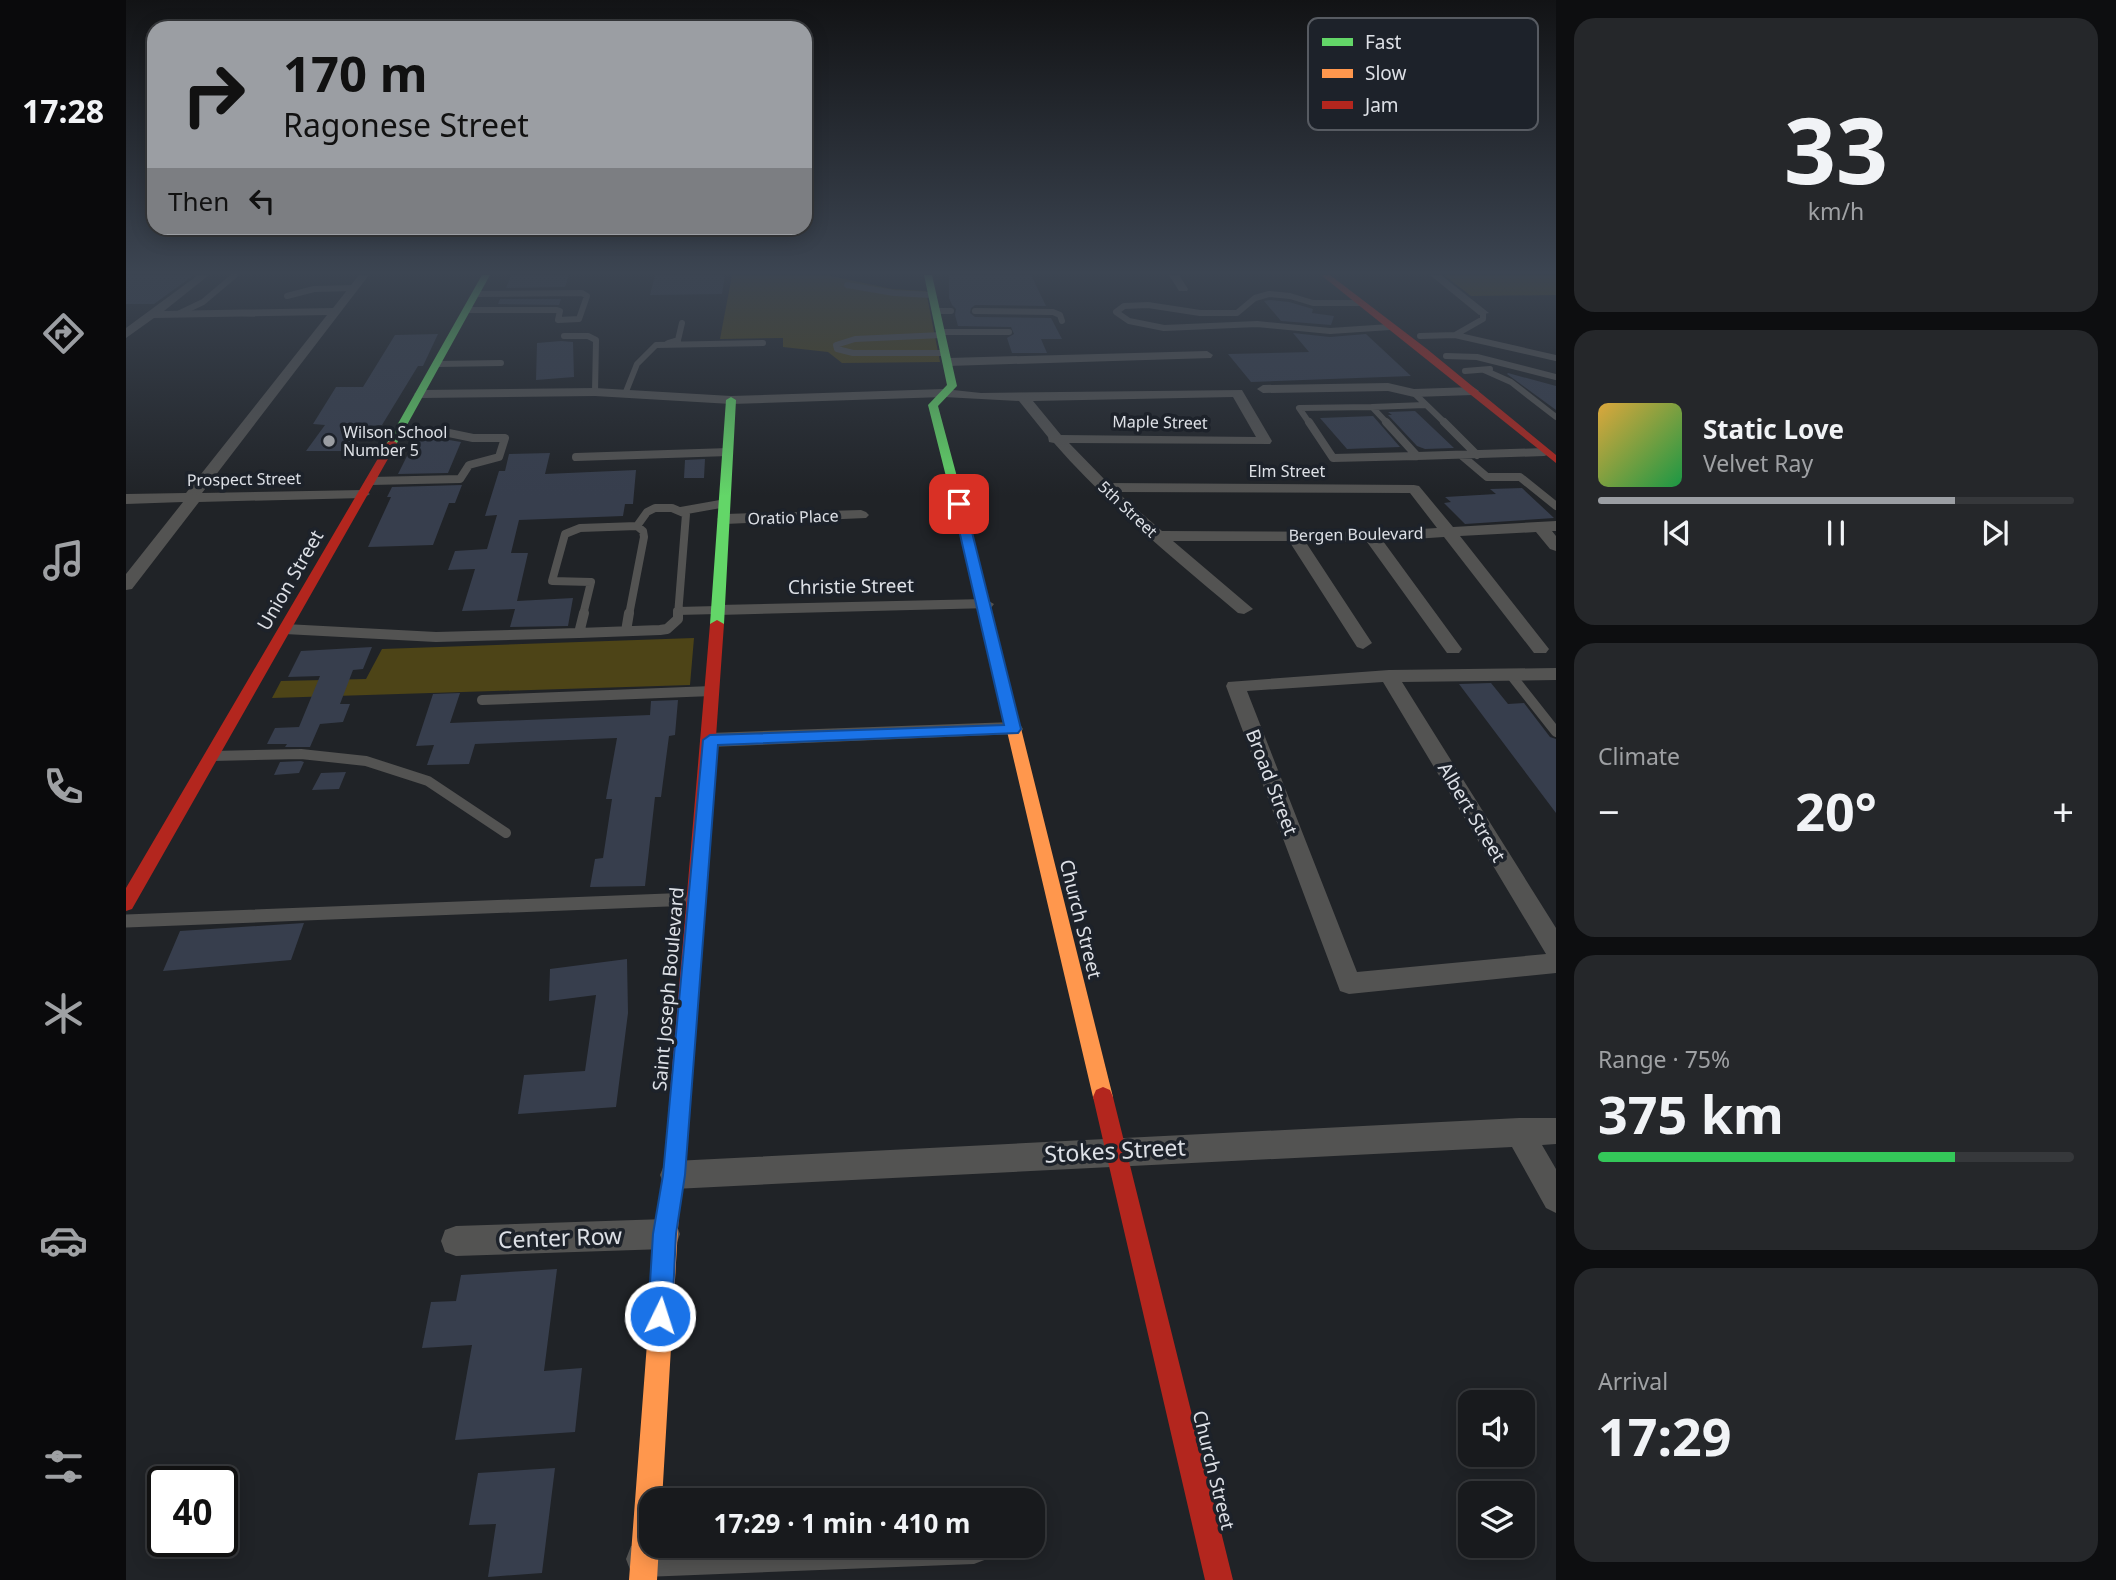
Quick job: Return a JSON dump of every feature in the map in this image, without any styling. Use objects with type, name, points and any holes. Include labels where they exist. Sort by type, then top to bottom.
[{"type":"main road","name":"Union Street","points":[[126,904],[446,349]]},
{"type":"main road","name":"Church Street","points":[[945,349],[952,386],[933,405],[985,604],[1219,1580]]},
{"type":"main road","points":[[1420,349],[1553,452]]},
{"type":"main road","points":[[1437,349],[1465,371],[1553,452]]},
{"type":"main road","name":"Saint Joseph Boulevard","points":[[644,1570],[665,1234],[674,1175],[710,740],[731,400]]},
{"type":"street","points":[[126,585],[308,349]]},
{"type":"street","points":[[947,357],[1207,355]]},
{"type":"street","points":[[1263,389],[1388,387],[1414,393],[1473,391]]},
{"type":"street","points":[[420,394],[594,392],[731,400],[944,393],[1023,397]]},
{"type":"street","name":"Maple Street","points":[[1023,397],[1237,393],[1265,441],[1054,439]]},
{"type":"street","name":"5th Street","points":[[1023,397],[1054,439],[1104,487],[1157,536],[1244,609]]},
{"type":"street","name":"Elm Street","points":[[1104,487],[1414,489],[1448,532]]},
{"type":"street","name":"Prospect Street","points":[[126,499],[367,488]]},
{"type":"street","name":"Oratio Place","points":[[726,511],[861,515]]},
{"type":"street","points":[[1548,526],[1556,546]]},
{"type":"street","name":"Bergen Boulevard","points":[[1157,536],[1372,537],[1548,526]]},
{"type":"street","points":[[1448,532],[1540,649]]},
{"type":"street","points":[[1293,536],[1363,643]]},
{"type":"street","points":[[1372,537],[1453,649]]},
{"type":"street","name":"Christie Street","points":[[718,610],[985,604]]},
{"type":"street","name":"Broad Street","points":[[1556,674],[1389,676],[1236,686],[1349,983],[1556,963]]},
{"type":"street","name":"Albert Street","points":[[1389,676],[1556,949]]},
{"type":"street","points":[[710,740],[1013,729]]},
{"type":"street","points":[[1519,1131],[1556,1198]]},
{"type":"street","name":"Stokes Street","points":[[674,1175],[1556,1131]]},
{"type":"street","name":"Center Row","points":[[456,1241],[665,1234]]},
{"type":"street","points":[[644,1570],[809,1558]]},
{"type":"lane","points":[[594,392],[596,349]]},
{"type":"lane","points":[[625,394],[637,364],[651,349]]},
{"type":"lane","points":[[837,349],[853,353],[947,357]]},
{"type":"lane","points":[[1515,349],[1556,358]]},
{"type":"lane","points":[[1446,356],[1477,357],[1556,377]]},
{"type":"lane","points":[[437,364],[501,363]]},
{"type":"lane","points":[[1465,371],[1511,366]]},
{"type":"lane","points":[[1500,368],[1511,374],[1511,382]]},
{"type":"lane","points":[[1484,370],[1511,382],[1556,416]]},
{"type":"lane","points":[[1414,393],[1477,455]]},
{"type":"lane","points":[[1425,405],[1299,408],[1333,458],[1553,452]]},
{"type":"lane","points":[[1372,407],[1418,457]]},
{"type":"lane","points":[[367,488],[460,479],[469,465],[499,457],[505,438],[473,438],[444,432],[397,434]]},
{"type":"lane","points":[[576,457],[729,452]]},
{"type":"lane","points":[[1461,455],[1487,477],[1520,477],[1556,506]]},
{"type":"lane","points":[[637,526],[646,513],[654,508],[726,511]]},
{"type":"lane","points":[[285,629],[436,637],[667,629],[678,619],[688,517],[681,510]]},
{"type":"lane","points":[[579,633],[592,582],[552,581],[562,538],[571,530],[580,527],[637,526]]},
{"type":"lane","points":[[626,631],[644,537],[637,526]]},
{"type":"lane","points":[[677,611],[718,610]]},
{"type":"lane","points":[[1511,675],[1556,732]]},
{"type":"lane","points":[[482,700],[712,691]]},
{"type":"lane","points":[[212,756],[301,754],[366,761],[428,781],[506,833]]},
{"type":"lane","points":[[126,921],[696,899]]},
{"type":"shaded area","points":[[799,349],[937,349],[940,362],[842,363],[828,352]]},
{"type":"shaded area","points":[[694,638],[690,685],[272,698],[281,681],[366,679],[382,649]]},
{"type":"building","points":[[387,349],[431,349],[423,366],[418,366],[382,425],[368,426],[362,436],[356,437],[349,451],[306,451],[325,425],[313,424],[336,387],[363,387]]},
{"type":"building","points":[[537,349],[573,349],[574,377],[536,380]]},
{"type":"building","points":[[1011,349],[1045,349],[1047,353],[1012,353]]},
{"type":"building","points":[[1306,349],[1382,349],[1411,376],[1251,382],[1228,354],[1309,352]]},
{"type":"building","points":[[1507,374],[1556,386],[1556,410]]},
{"type":"building","points":[[1415,411],[1454,448],[1425,449],[1417,446],[1388,415],[1392,415],[1388,412]]},
{"type":"building","points":[[1373,416],[1400,447],[1347,449],[1320,418]]},
{"type":"building","points":[[443,439],[461,442],[448,473],[398,474],[415,440]]},
{"type":"building","points":[[550,453],[545,474],[636,470],[633,504],[625,504],[623,516],[519,520],[511,553],[528,553],[517,601],[573,598],[568,626],[510,627],[515,609],[462,611],[475,569],[448,570],[455,551],[487,549],[497,515],[485,516],[499,471],[505,471],[509,454]]},
{"type":"building","points":[[705,459],[704,478],[684,478],[685,460]]},
{"type":"building","points":[[462,485],[455,503],[449,503],[433,545],[368,547],[391,497],[387,497],[392,487]]},
{"type":"building","points":[[1522,488],[1554,518],[1465,524],[1444,503],[1451,502],[1445,497],[1496,494],[1490,489]]},
{"type":"building","points":[[372,647],[363,669],[353,670],[340,704],[350,704],[343,722],[320,724],[310,747],[267,744],[275,728],[299,727],[320,676],[288,677],[301,651]]},
{"type":"building","points":[[1491,683],[1508,704],[1524,703],[1550,737],[1556,739],[1556,813],[1459,684]]},
{"type":"building","points":[[460,693],[450,723],[650,715],[651,701],[678,700],[675,735],[669,736],[661,797],[655,797],[645,886],[590,887],[595,859],[603,858],[612,799],[606,799],[617,738],[475,744],[469,764],[427,765],[434,745],[416,746],[433,694]]},
{"type":"building","points":[[280,762],[304,762],[299,773],[274,775]]},
{"type":"building","points":[[346,772],[339,789],[312,790],[321,773]]},
{"type":"building","points":[[304,923],[291,960],[163,971],[180,931]]},
{"type":"building","points":[[627,959],[628,1013],[616,1107],[518,1114],[524,1075],[585,1071],[596,995],[549,1001],[550,969]]},
{"type":"building","points":[[557,1269],[544,1371],[582,1368],[575,1432],[455,1440],[472,1345],[422,1348],[431,1302],[456,1301],[461,1275]]},
{"type":"building","points":[[555,1468],[542,1573],[488,1577],[496,1524],[469,1525],[478,1473]]},
{"type":"traffic: fast","points":[[392,443],[445,349]]},
{"type":"traffic: fast","points":[[944,349],[952,386],[933,405],[969,544]]},
{"type":"traffic: fast","points":[[717,624],[731,400]]},
{"type":"traffic: slow","points":[[969,544],[1103,1097]]},
{"type":"traffic: slow","points":[[643,1580],[668,1212]]},
{"type":"traffic: jam","points":[[1421,349],[1556,460]]},
{"type":"traffic: jam","points":[[126,904],[392,443]]},
{"type":"traffic: jam","points":[[668,1212],[674,1175],[717,624]]},
{"type":"traffic: jam","points":[[1103,1097],[1219,1580]]},
{"type":"place","name":"Wilson School Number 5","points":[[329,441]]},
{"type":"route","points":[[660,1316],[665,1234],[674,1175],[710,740],[1013,729],[959,504]]}]
